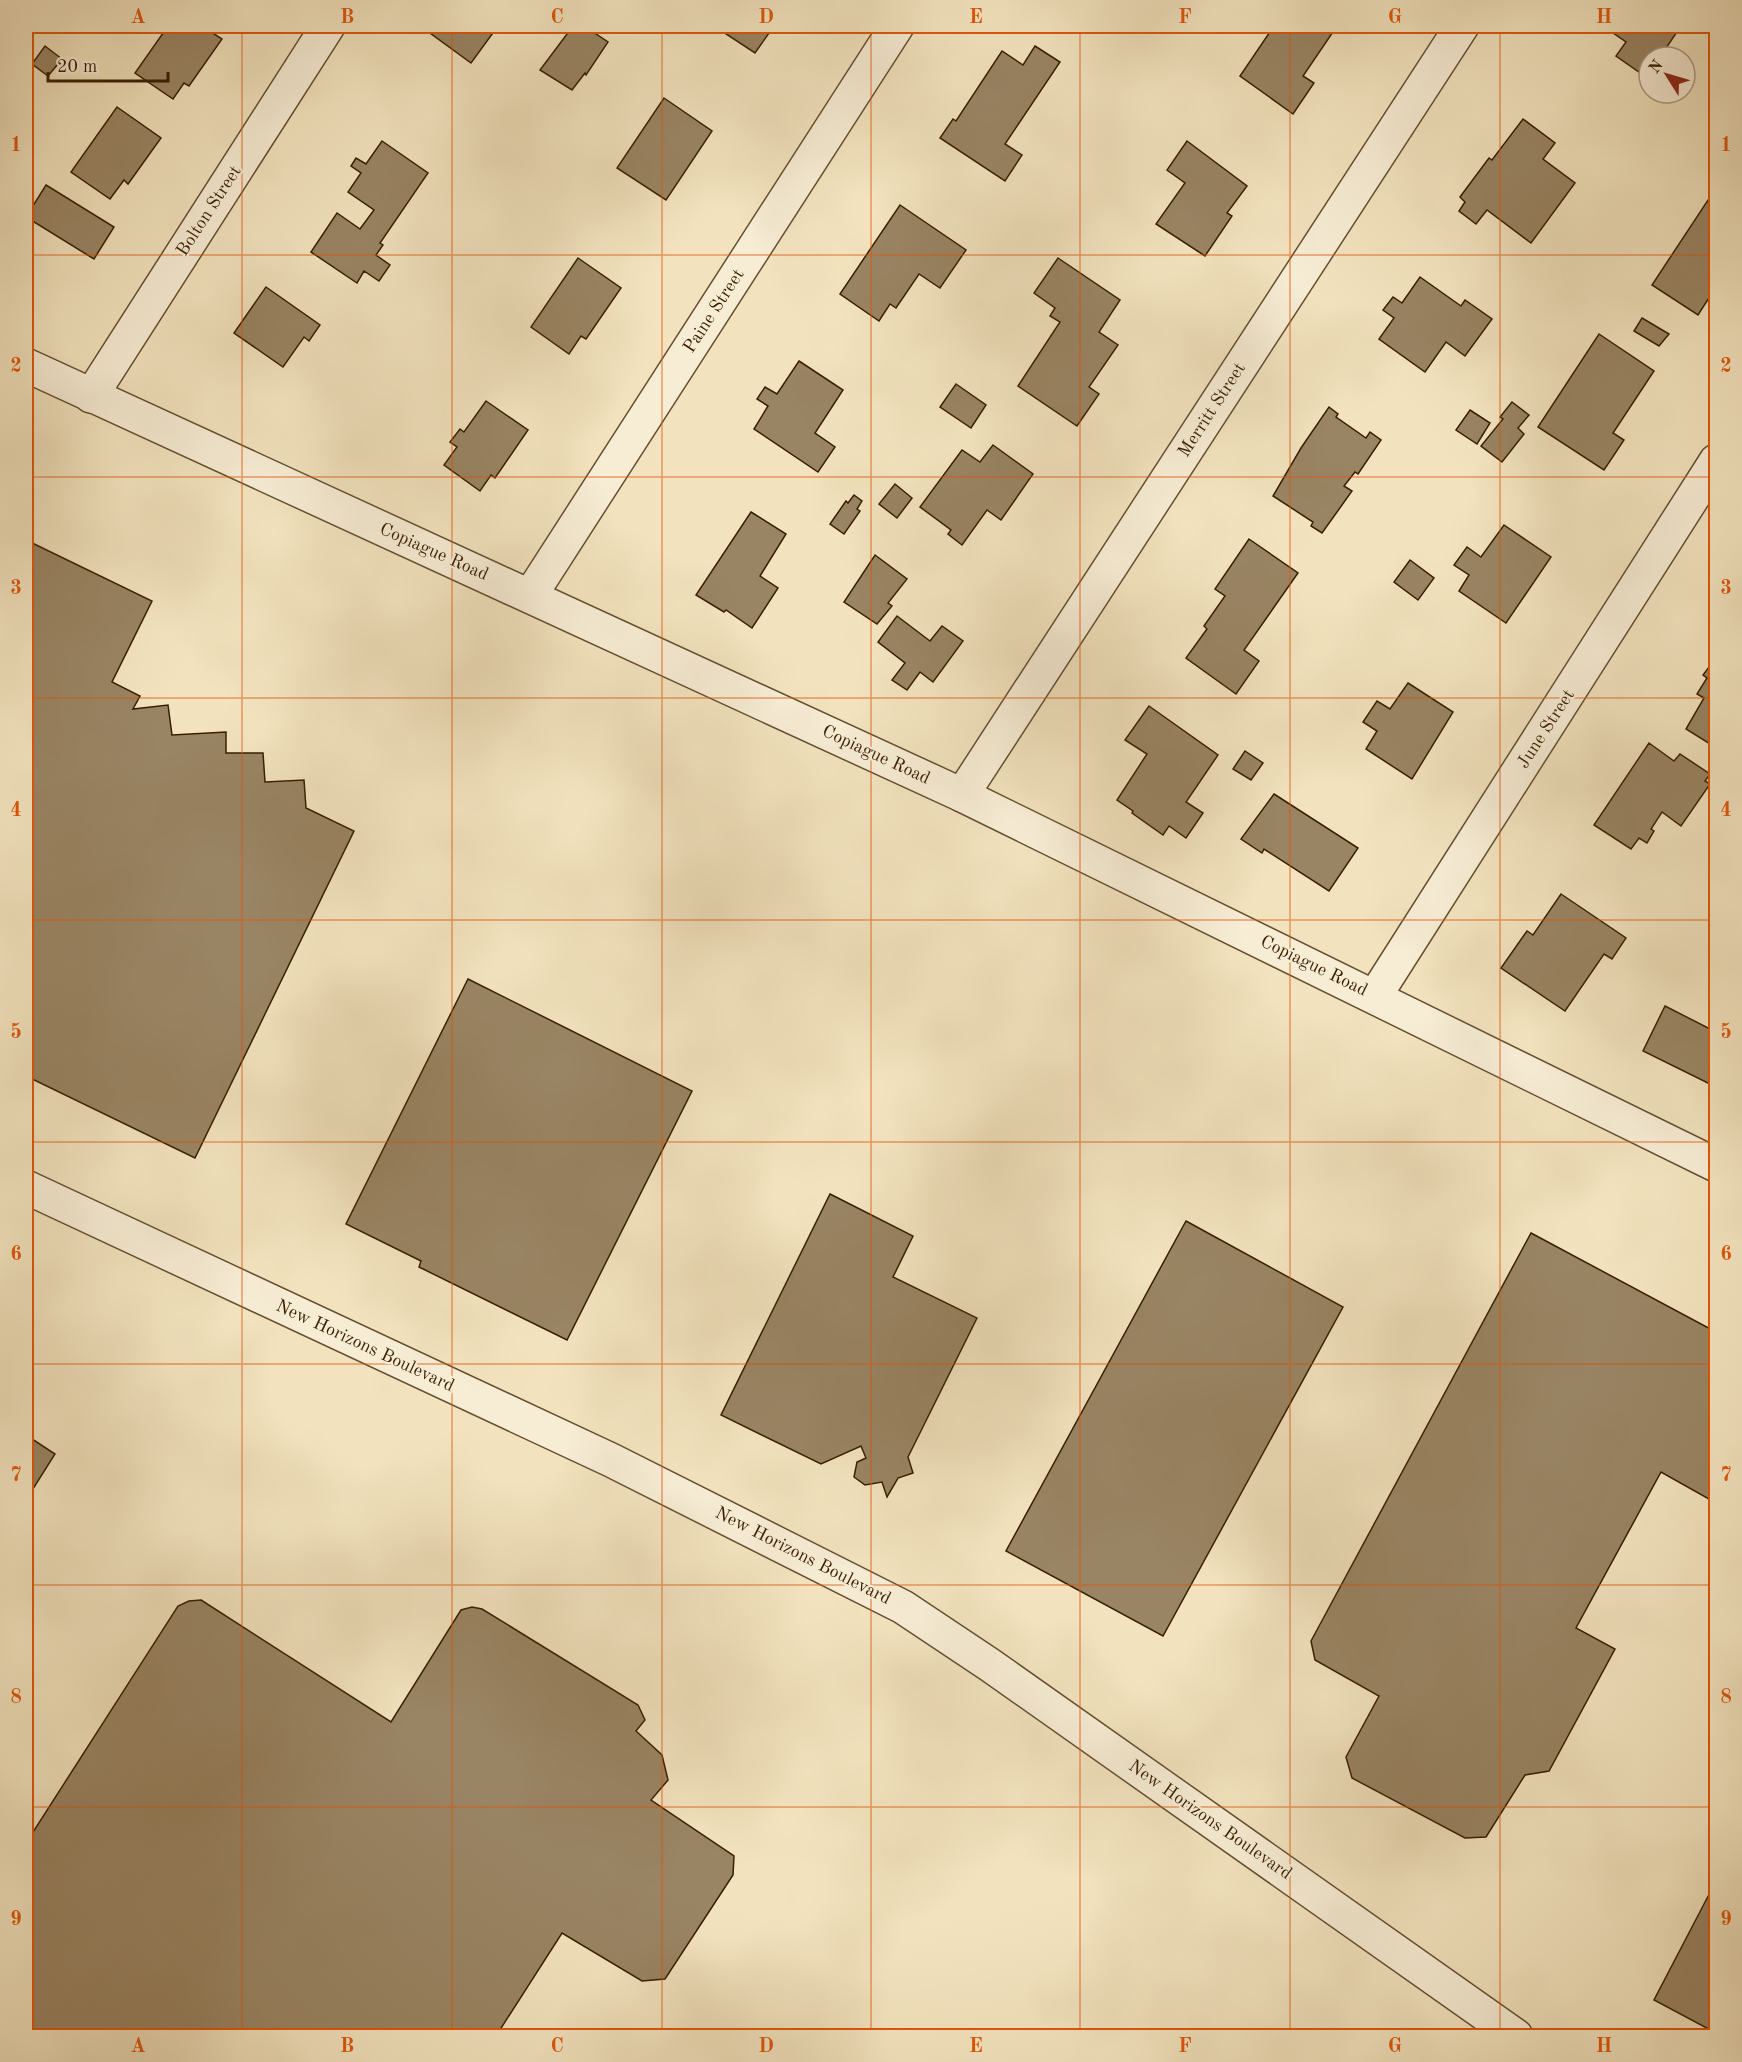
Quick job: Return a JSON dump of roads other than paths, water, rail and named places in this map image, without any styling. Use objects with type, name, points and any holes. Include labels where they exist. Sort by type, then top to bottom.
[{"type":"street","name":"Bolton Street","points":[[91,396],[328,26]]},
{"type":"street","name":"Paine Street","points":[[530,596],[897,26]]},
{"type":"street","name":"Merritt Street","points":[[962,795],[1462,26]]},
{"type":"street","name":"Copiague Road","points":[[26,365],[962,795],[1716,1165]]},
{"type":"street","name":"June Street","points":[[1375,996],[1716,461]]},
{"type":"street","name":"New Horizons Boulevard","points":[[26,1188],[611,1460],[903,1607],[990,1665],[1516,2037]]}]
